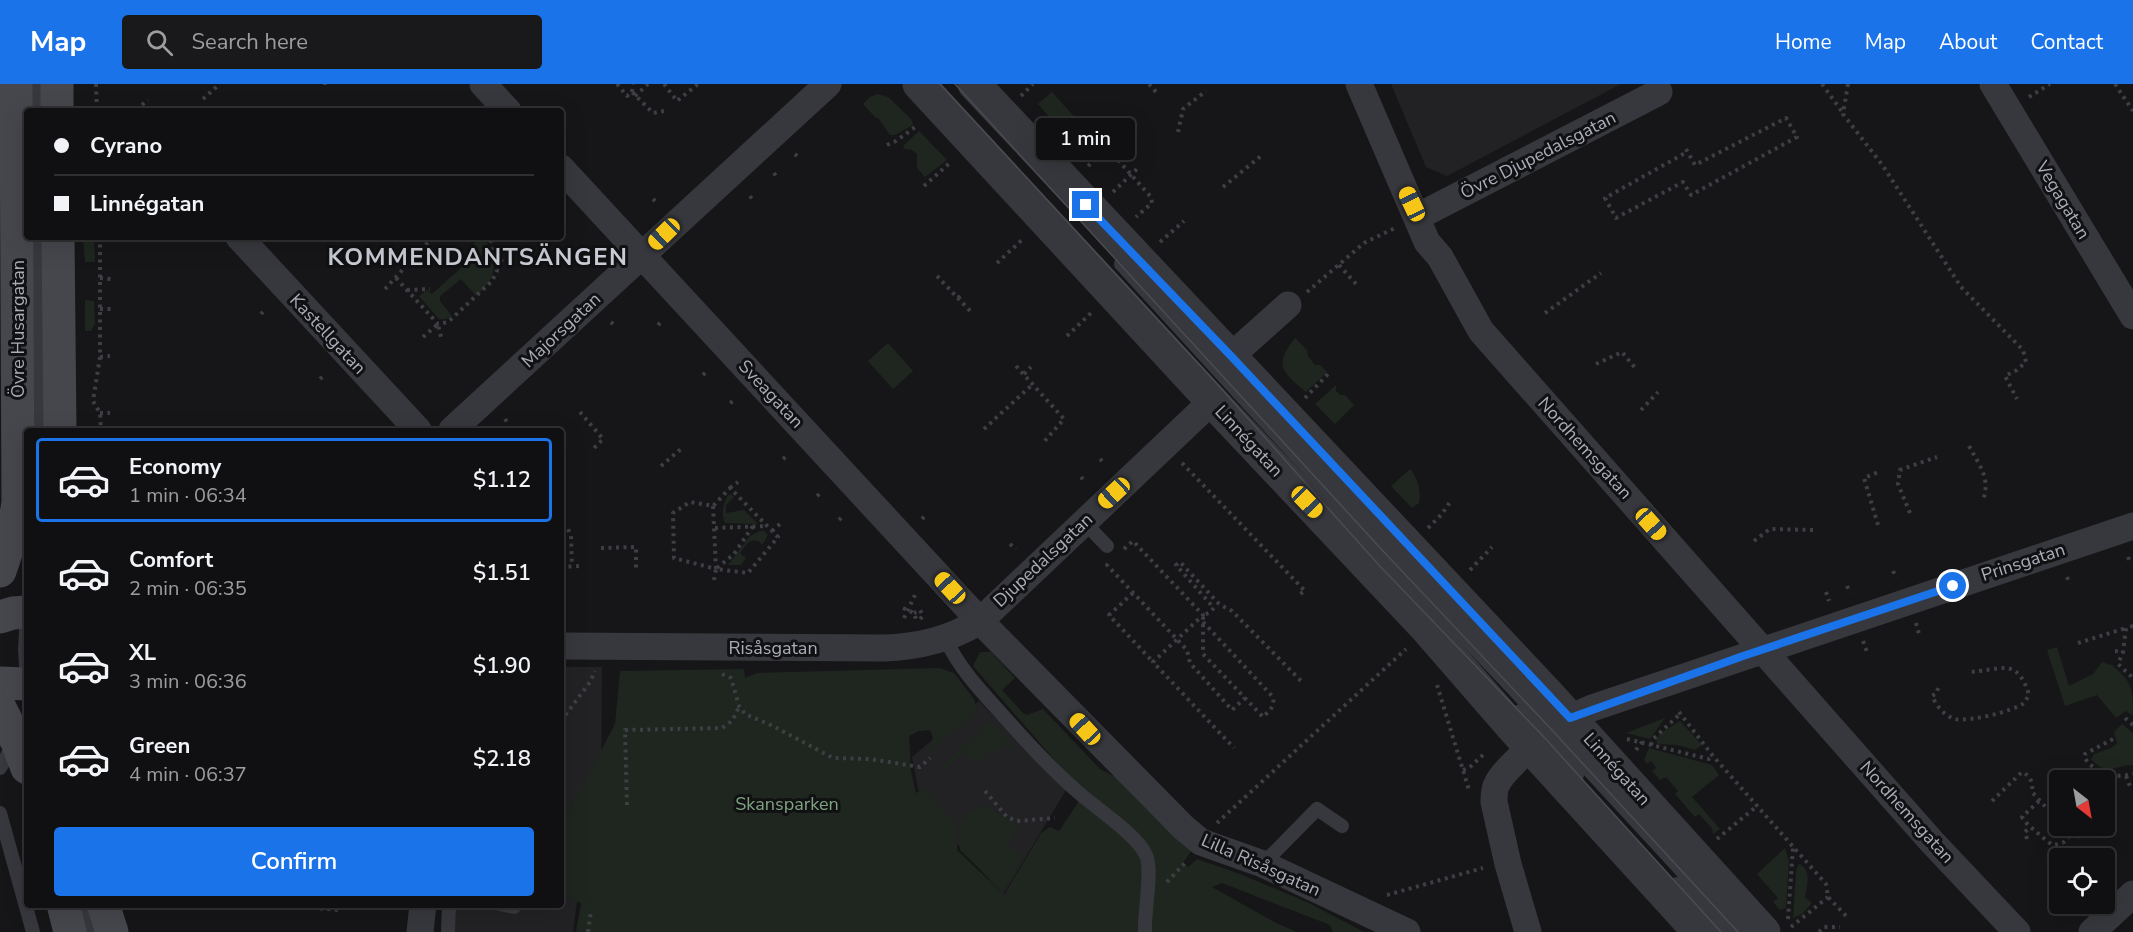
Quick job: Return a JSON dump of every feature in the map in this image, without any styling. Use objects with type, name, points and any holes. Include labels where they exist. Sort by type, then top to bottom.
[{"type":"main road","name":"Övre Husargatan","points":[[0,571],[13,532],[18,503],[16,84]]},
{"type":"main road","points":[[57,84],[57,108]]},
{"type":"main road","points":[[58,240],[60,428]]},
{"type":"main road","points":[[0,617],[24,612]]},
{"type":"main road","points":[[0,683],[24,683]]},
{"type":"main road","points":[[0,708],[15,761]]},
{"type":"main road","points":[[64,908],[70,932]]},
{"type":"main road","points":[[104,908],[112,932]]},
{"type":"street","points":[[483,84],[505,108]]},
{"type":"street","name":"Majorsgatan","points":[[454,428],[828,84]]},
{"type":"street","name":"Linnégatan","points":[[919,84],[1426,628],[1779,928]]},
{"type":"street","name":"Nordhemsgatan","points":[[1359,84],[1411,221],[1440,257],[1481,331],[1932,842],[2017,932]]},
{"type":"street","name":"Vegagatan","points":[[1993,84],[2133,316]]},
{"type":"street","name":"Linnégatan","points":[[969,92],[1231,356],[1548,732],[1699,932]]},
{"type":"street","name":"Övre Djupedalsgatan","points":[[1411,221],[1659,92]]},
{"type":"street","name":"Sveagatan","points":[[564,171],[980,621]]},
{"type":"street","name":"Kastellgatan","points":[[242,240],[416,428]]},
{"type":"street","points":[[1231,356],[1295,301]]},
{"type":"street","name":"Djupedalsgatan","points":[[980,621],[1212,401]]},
{"type":"street","name":"Prinsgatan","points":[[1548,732],[1592,708],[2133,526]]},
{"type":"street","name":"Risåsgatan","points":[[564,646],[908,647],[960,633],[980,621]]},
{"type":"street","name":"Lilla Risåsgatan","points":[[980,621],[1113,758],[1201,842],[1263,864],[1407,932]]},
{"type":"street","points":[[1528,932],[1509,864],[1494,802],[1494,793],[1498,782],[1548,732]]},
{"type":"street","points":[[2092,932],[2133,894]]},
{"type":"street","points":[[420,932],[423,908]]},
{"type":"lane","points":[[36,84],[36,108]]},
{"type":"lane","points":[[38,240],[39,428]]},
{"type":"lane","points":[[1108,250],[1548,732],[1738,932]]},
{"type":"lane","points":[[1108,266],[1377,563],[1548,732],[1722,932]]},
{"type":"lane","points":[[1084,522],[1107,546]]},
{"type":"lane","points":[[945,638],[964,671],[1023,739],[1077,791],[1130,835],[1146,855],[1149,871],[1144,910],[1145,932]]},
{"type":"lane","points":[[1263,864],[1317,809],[1342,826]]},
{"type":"lane","points":[[0,813],[24,900]]},
{"type":"lane","points":[[26,908],[33,932]]},
{"type":"lane","points":[[82,908],[88,932]]},
{"type":"lane","points":[[448,932],[449,908]]},
{"type":"path","points":[[96,84],[97,108]]},
{"type":"path","points":[[203,99],[220,84]]},
{"type":"path","points":[[617,84],[627,96],[648,84]]},
{"type":"path","points":[[633,84],[633,94],[653,113],[664,111]]},
{"type":"path","points":[[664,84],[677,101],[698,84]]},
{"type":"path","points":[[1020,96],[1033,84]]},
{"type":"path","points":[[1149,84],[1156,92]]},
{"type":"path","points":[[1822,84],[1883,166],[1961,287],[2023,350],[2026,362],[2006,376],[2017,399]]},
{"type":"path","points":[[1843,114],[1848,84]]},
{"type":"path","points":[[2028,97],[2050,84]]},
{"type":"path","points":[[2115,84],[2133,110]]},
{"type":"path","points":[[1178,132],[1183,109],[1206,91]]},
{"type":"path","points":[[142,105],[148,100]]},
{"type":"path","points":[[1786,118],[1797,137],[1690,195],[1683,182],[1616,218],[1605,198],[1687,150],[1695,165],[1786,118]]},
{"type":"path","points":[[887,146],[909,133],[923,121]]},
{"type":"path","points":[[1071,152],[1100,126]]},
{"type":"path","points":[[1093,132],[1150,197],[1152,202],[1133,220]]},
{"type":"path","points":[[1086,168],[1107,148]]},
{"type":"path","points":[[1223,187],[1261,156]]},
{"type":"path","points":[[924,186],[956,158]]},
{"type":"path","points":[[1110,194],[1137,170]]},
{"type":"path","points":[[653,199],[658,204]]},
{"type":"path","points":[[1157,245],[1184,221]]},
{"type":"path","points":[[1295,301],[1364,243],[1411,221]]},
{"type":"path","points":[[997,263],[1027,236]]},
{"type":"path","points":[[100,240],[100,357],[93,401],[100,413],[100,428]]},
{"type":"path","points":[[385,289],[431,240]]},
{"type":"path","points":[[423,337],[438,324],[451,321],[492,281],[497,271],[491,240]]},
{"type":"path","points":[[394,254],[406,265]]},
{"type":"path","points":[[494,256],[511,267]]},
{"type":"path","points":[[1339,265],[1356,284]]},
{"type":"path","points":[[1545,313],[1600,273]]},
{"type":"path","points":[[937,276],[973,314]]},
{"type":"path","points":[[100,278],[111,279]]},
{"type":"path","points":[[396,278],[438,324],[441,337],[446,337]]},
{"type":"path","points":[[407,290],[430,289]]},
{"type":"path","points":[[957,298],[963,293]]},
{"type":"path","points":[[100,309],[111,309]]},
{"type":"path","points":[[261,314],[265,309]]},
{"type":"path","points":[[1067,336],[1094,310]]},
{"type":"path","points":[[658,325],[662,321]]},
{"type":"path","points":[[1596,364],[1622,352],[1636,369]]},
{"type":"path","points":[[100,357],[110,356]]},
{"type":"path","points":[[1016,366],[1064,419],[1042,444]]},
{"type":"path","points":[[1024,374],[1031,367]]},
{"type":"path","points":[[703,375],[708,370]]},
{"type":"path","points":[[1301,402],[1330,372]]},
{"type":"path","points":[[320,379],[326,374]]},
{"type":"path","points":[[984,429],[1033,384]]},
{"type":"path","points":[[1641,410],[1658,392]]},
{"type":"path","points":[[730,404],[735,400]]},
{"type":"path","points":[[580,412],[603,439],[594,448]]},
{"type":"path","points":[[100,413],[110,413]]},
{"type":"path","points":[[1970,446],[1986,479],[1986,492],[1983,500]]},
{"type":"path","points":[[661,466],[682,448]]},
{"type":"path","points":[[783,459],[788,455]]},
{"type":"path","points":[[1910,513],[1898,484],[1900,470],[1937,457]]},
{"type":"path","points":[[1100,459],[1105,464]]},
{"type":"path","points":[[1181,462],[1305,591],[1300,594]]},
{"type":"path","points":[[1878,525],[1864,478],[1881,471]]},
{"type":"path","points":[[1081,477],[1086,482]]},
{"type":"path","points":[[714,580],[717,569],[713,506],[738,482]]},
{"type":"path","points":[[713,506],[690,502],[673,513],[674,558],[717,569],[747,573],[778,537],[730,488]]},
{"type":"path","points":[[818,496],[822,492]]},
{"type":"path","points":[[1205,496],[1210,492]]},
{"type":"path","points":[[1423,534],[1450,502]]},
{"type":"path","points":[[922,519],[927,514]]},
{"type":"path","points":[[839,520],[844,515]]},
{"type":"path","points":[[772,531],[780,525]]},
{"type":"path","points":[[717,569],[734,554],[753,526]]},
{"type":"path","points":[[715,528],[768,526]]},
{"type":"path","points":[[564,528],[568,529],[571,536],[572,566]]},
{"type":"path","points":[[1754,541],[1770,529],[1814,530]]},
{"type":"path","points":[[1203,622],[1272,697],[1274,703],[1272,709],[1263,717],[1245,698],[1203,654],[1203,622],[1203,615],[1133,541],[1107,566],[1187,650],[1190,663],[1232,710],[1245,698]]},
{"type":"path","points":[[1255,547],[1258,543]]},
{"type":"path","points":[[1010,544],[1016,549]]},
{"type":"path","points":[[601,548],[636,547],[636,570]]},
{"type":"path","points":[[1462,577],[1492,547]]},
{"type":"path","points":[[2128,557],[2131,564]]},
{"type":"path","points":[[1153,662],[1203,615],[1214,608],[1176,565],[1180,562],[1219,604],[1232,611],[1303,683]]},
{"type":"path","points":[[564,567],[579,566]]},
{"type":"path","points":[[1893,571],[1896,578]]},
{"type":"path","points":[[2067,577],[2070,584]]},
{"type":"path","points":[[1847,586],[1850,594]]},
{"type":"path","points":[[904,618],[905,609],[917,591]]},
{"type":"path","points":[[1826,592],[1829,601]]},
{"type":"path","points":[[1133,593],[1109,615],[1234,748]]},
{"type":"path","points":[[905,609],[914,613]]},
{"type":"path","points":[[1916,623],[1919,634]]},
{"type":"path","points":[[2078,644],[2133,626]]},
{"type":"path","points":[[2126,628],[2123,652],[2118,664],[2133,678]]},
{"type":"path","points":[[1863,641],[1867,652]]},
{"type":"path","points":[[1212,830],[1223,817],[1406,649]]},
{"type":"path","points":[[2115,651],[2123,652]]},
{"type":"path","points":[[564,717],[590,682],[599,662]]},
{"type":"path","points":[[1938,688],[1937,693],[1932,696],[1935,703],[1944,713],[1954,718],[1970,719],[2004,711],[2024,703],[2029,695],[2026,683],[2017,670],[2005,667],[1968,672]]},
{"type":"path","points":[[717,672],[730,678],[739,706],[745,714],[833,758],[870,759],[920,766],[930,758]]},
{"type":"path","points":[[1435,681],[1467,782]]},
{"type":"path","points":[[627,805],[625,730],[722,728],[728,726],[732,721],[739,706]]},
{"type":"path","points":[[1651,745],[1653,739],[1680,713],[1713,756],[1826,884],[1828,897],[1849,919]]},
{"type":"path","points":[[2125,718],[2133,725]]},
{"type":"path","points":[[2113,738],[2085,754],[2084,758],[2092,768],[2102,774],[2126,776],[2133,774]]},
{"type":"path","points":[[1642,742],[1709,759],[1713,756]]},
{"type":"path","points":[[1992,801],[2022,772],[2028,774],[2033,784],[2032,792],[2049,812]]},
{"type":"path","points":[[2126,776],[2131,789]]},
{"type":"path","points":[[985,791],[1007,817],[1017,821],[1055,818]]},
{"type":"path","points":[[2039,801],[2022,817],[2030,827],[2052,845],[2061,844],[2069,836]]},
{"type":"path","points":[[1720,836],[1757,806]]},
{"type":"path","points":[[2027,839],[2025,832],[2030,827]]},
{"type":"path","points":[[2076,836],[2083,837]]},
{"type":"path","points":[[1779,928],[1789,914],[1793,848]]},
{"type":"path","points":[[1163,886],[1189,859]]},
{"type":"path","points":[[1377,898],[1484,868]]},
{"type":"path","points":[[1779,928],[1828,897]]},
{"type":"path","points":[[315,908],[338,910],[338,908]]},
{"type":"path","points":[[588,932],[591,911]]},
{"type":"path","points":[[1819,932],[1824,927],[1840,927]]},
{"type":"shaded area","points":[[1391,84],[1621,84],[1447,176],[1426,167]]},
{"type":"shaded area","points":[[564,667],[602,667],[601,797],[577,902],[573,932],[442,932],[444,908],[564,908]]},
{"type":"shaded area","points":[[979,701],[1066,790],[1003,895],[921,804],[912,757]]},
{"type":"green space","points":[[1052,92],[1078,121],[1064,133],[1038,104]]},
{"type":"green space","points":[[878,94],[888,97],[912,120],[913,125],[895,135],[890,135],[879,119],[863,104],[870,97]]},
{"type":"green space","points":[[919,131],[947,160],[925,177],[917,168],[917,154],[903,146]]},
{"type":"green space","points":[[83,240],[94,240],[95,262],[85,262]]},
{"type":"green space","points":[[477,240],[486,240],[494,269],[489,281],[476,296],[461,279],[440,296],[440,301],[452,316],[439,319],[419,296],[427,290],[432,294],[461,268],[462,262]]},
{"type":"green space","points":[[85,300],[94,301],[95,324],[91,331],[85,331]]},
{"type":"green space","points":[[1295,338],[1307,350],[1308,356],[1315,365],[1320,365],[1327,372],[1306,392],[1286,373],[1283,367],[1284,355]]},
{"type":"green space","points":[[888,343],[913,371],[893,389],[868,361]]},
{"type":"green space","points":[[1336,385],[1336,391],[1340,395],[1345,395],[1354,405],[1335,424],[1315,404]]},
{"type":"green space","points":[[1410,469],[1417,481],[1420,494],[1419,503],[1412,508],[1391,486]]},
{"type":"green space","points":[[731,494],[734,497],[726,505],[726,513],[744,510],[758,524],[725,523],[724,506],[728,495]]},
{"type":"green space","points":[[760,531],[768,535],[762,545],[760,542],[751,541],[740,553],[746,558],[741,565],[728,565],[750,536]]},
{"type":"green space","points":[[2057,647],[2069,686],[2093,674],[2102,662],[2111,664],[2128,681],[2133,698],[2133,716],[2126,711],[2116,718],[2097,695],[2065,706],[2047,650]]},
{"type":"green space","name":"Skansparken","points":[[980,652],[991,652],[1015,678],[1002,690],[1023,713],[1027,715],[1043,709],[1100,769],[1125,782],[1192,850],[1183,863],[1188,867],[1197,859],[1240,874],[1309,903],[1364,932],[1333,932],[1330,925],[1222,883],[1212,887],[1274,922],[1297,932],[576,932],[581,903],[564,895],[564,821],[615,724],[620,671],[744,669],[745,678],[757,673],[940,668],[954,673],[974,699],[977,710],[929,753],[933,737],[930,730],[919,731],[909,736],[911,771],[916,793],[924,788],[958,826],[957,850],[1004,895],[1041,833],[1050,827],[1059,831],[1086,791],[1064,771],[973,666]]},
{"type":"green space","points":[[1665,718],[1650,739],[1626,733]]},
{"type":"green space","points":[[990,721],[1015,748],[1012,750],[1006,744],[995,754],[991,750],[976,764],[964,752],[942,772],[939,769]]},
{"type":"green space","points":[[1680,721],[1702,745],[1695,750],[1677,745],[1657,744],[1656,739],[1661,733]]},
{"type":"green space","points":[[2122,724],[2133,733],[2133,765],[2111,769],[2102,768],[2091,759],[2094,754],[2117,744],[2114,732]]},
{"type":"green space","points":[[1649,748],[1712,765],[1719,775],[1692,797],[1720,829],[1713,834],[1712,828],[1699,814],[1695,817],[1675,794],[1678,791],[1666,777],[1660,780],[1652,771],[1656,768],[1651,761],[1647,764],[1644,760]]},
{"type":"green space","points":[[981,804],[1019,826],[1008,845],[1024,855],[1003,891],[960,850],[961,821]]},
{"type":"green space","points":[[1785,848],[1789,861],[1786,908],[1780,910],[1773,902],[1778,898],[1757,874]]},
{"type":"green space","points":[[1800,864],[1807,875],[1805,897],[1812,903],[1802,914],[1793,918],[1796,872]]},
{"type":"tram line","points":[[940,84],[1219,386],[1377,563],[1542,735],[1721,932]]},
{"type":"tram line","points":[[955,84],[1383,551],[1738,932]]},
{"type":"district","name":"KOMMENDANTSÄNGEN","points":[[478,257]]},
{"type":"route","points":[[1086,205],[1231,356],[1570,718],[1592,708],[1953,586]]}]
